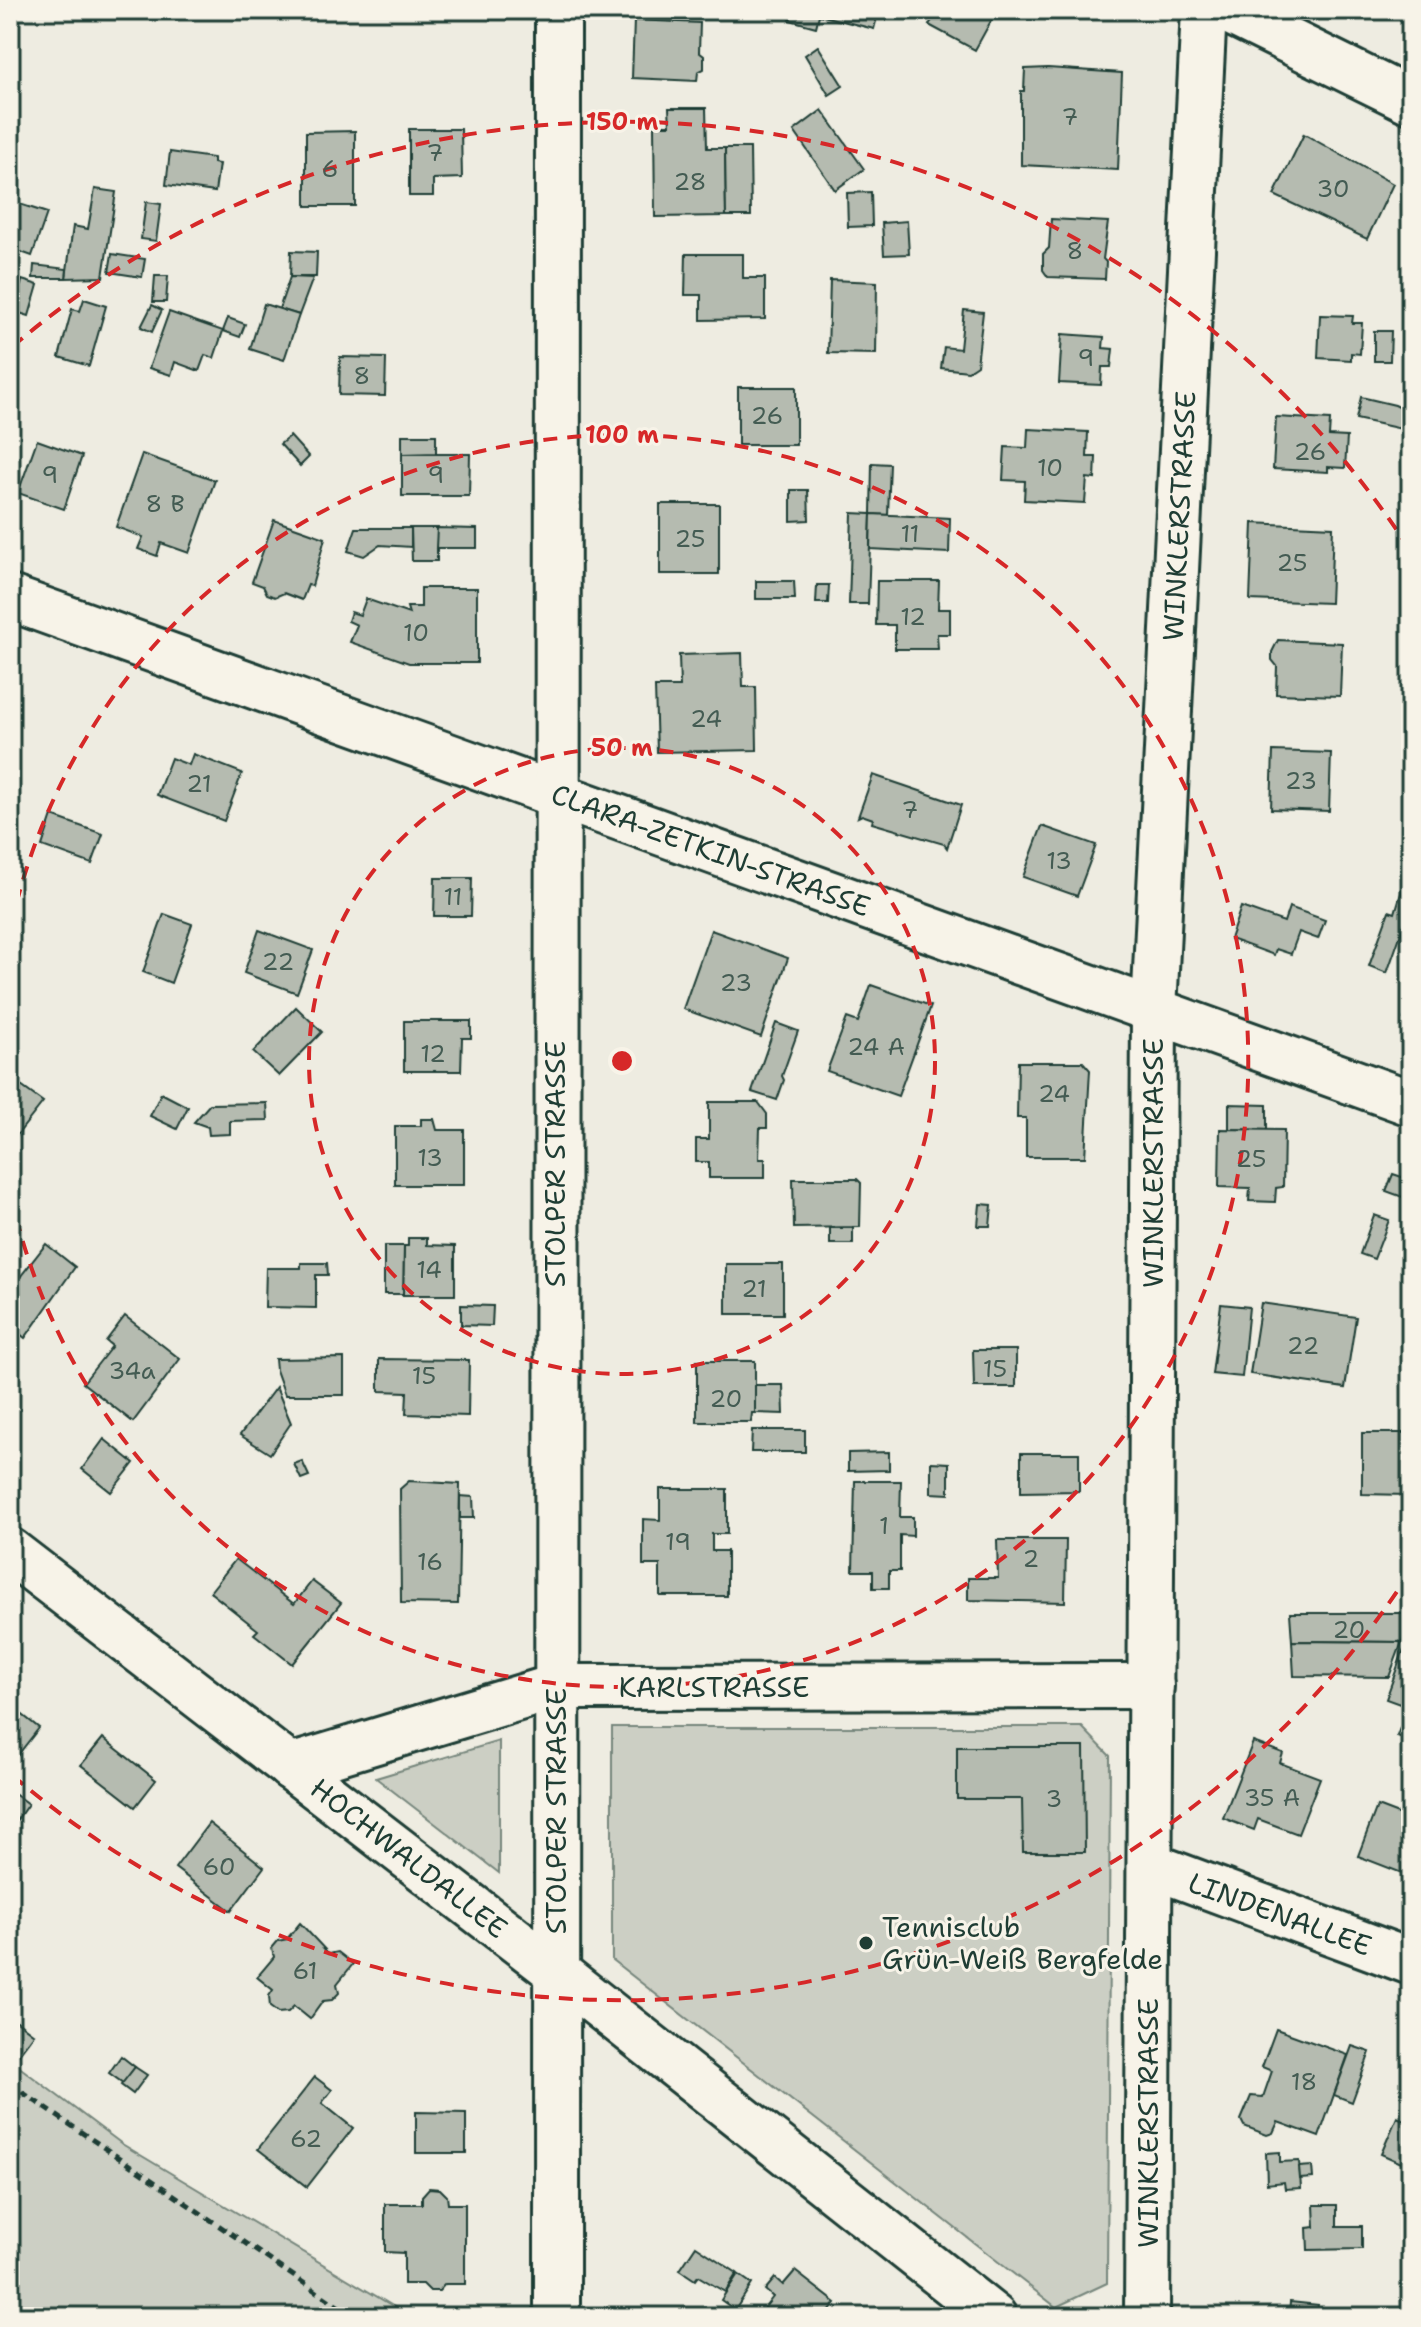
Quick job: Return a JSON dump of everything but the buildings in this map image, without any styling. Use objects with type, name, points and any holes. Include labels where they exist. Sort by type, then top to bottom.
[{"type":"street","name":"STOLPER STRASSE","points":[[557,2317],[558,10]]},
{"type":"street","name":"WINKLERSTRASSE","points":[[1147,2317],[1154,1010],[1204,10]]},
{"type":"street","points":[[1226,10],[1411,101]]},
{"type":"street","name":"CLARA-ZETKIN-STRASSE","points":[[10,598],[1411,1103]]},
{"type":"street","name":"HOCHWALDALLEE","points":[[10,1551],[557,1972],[994,2317]]},
{"type":"street","name":"KARLSTRASSE","points":[[290,1767],[555,1687],[1151,1686]]},
{"type":"street","name":"LINDENALLEE","points":[[1150,1865],[1411,1962]]},
{"type":"path","points":[[10,2084],[354,2317]]},
{"type":"shaded area","name":"Tennisclub Grün-Weiß Bergfelde","points":[[612,1727],[1082,1727],[1110,1756],[1107,2283],[1056,2307],[612,1960]]},
{"type":"shaded area","points":[[499,1741],[499,1873],[376,1778]]},
{"type":"shaded area","points":[[10,2060],[122,2144],[411,2317],[10,2317]]},
{"type":"place","name":"Tennisclub Grün-Weiß Bergfelde","points":[[866,1943]]}]
